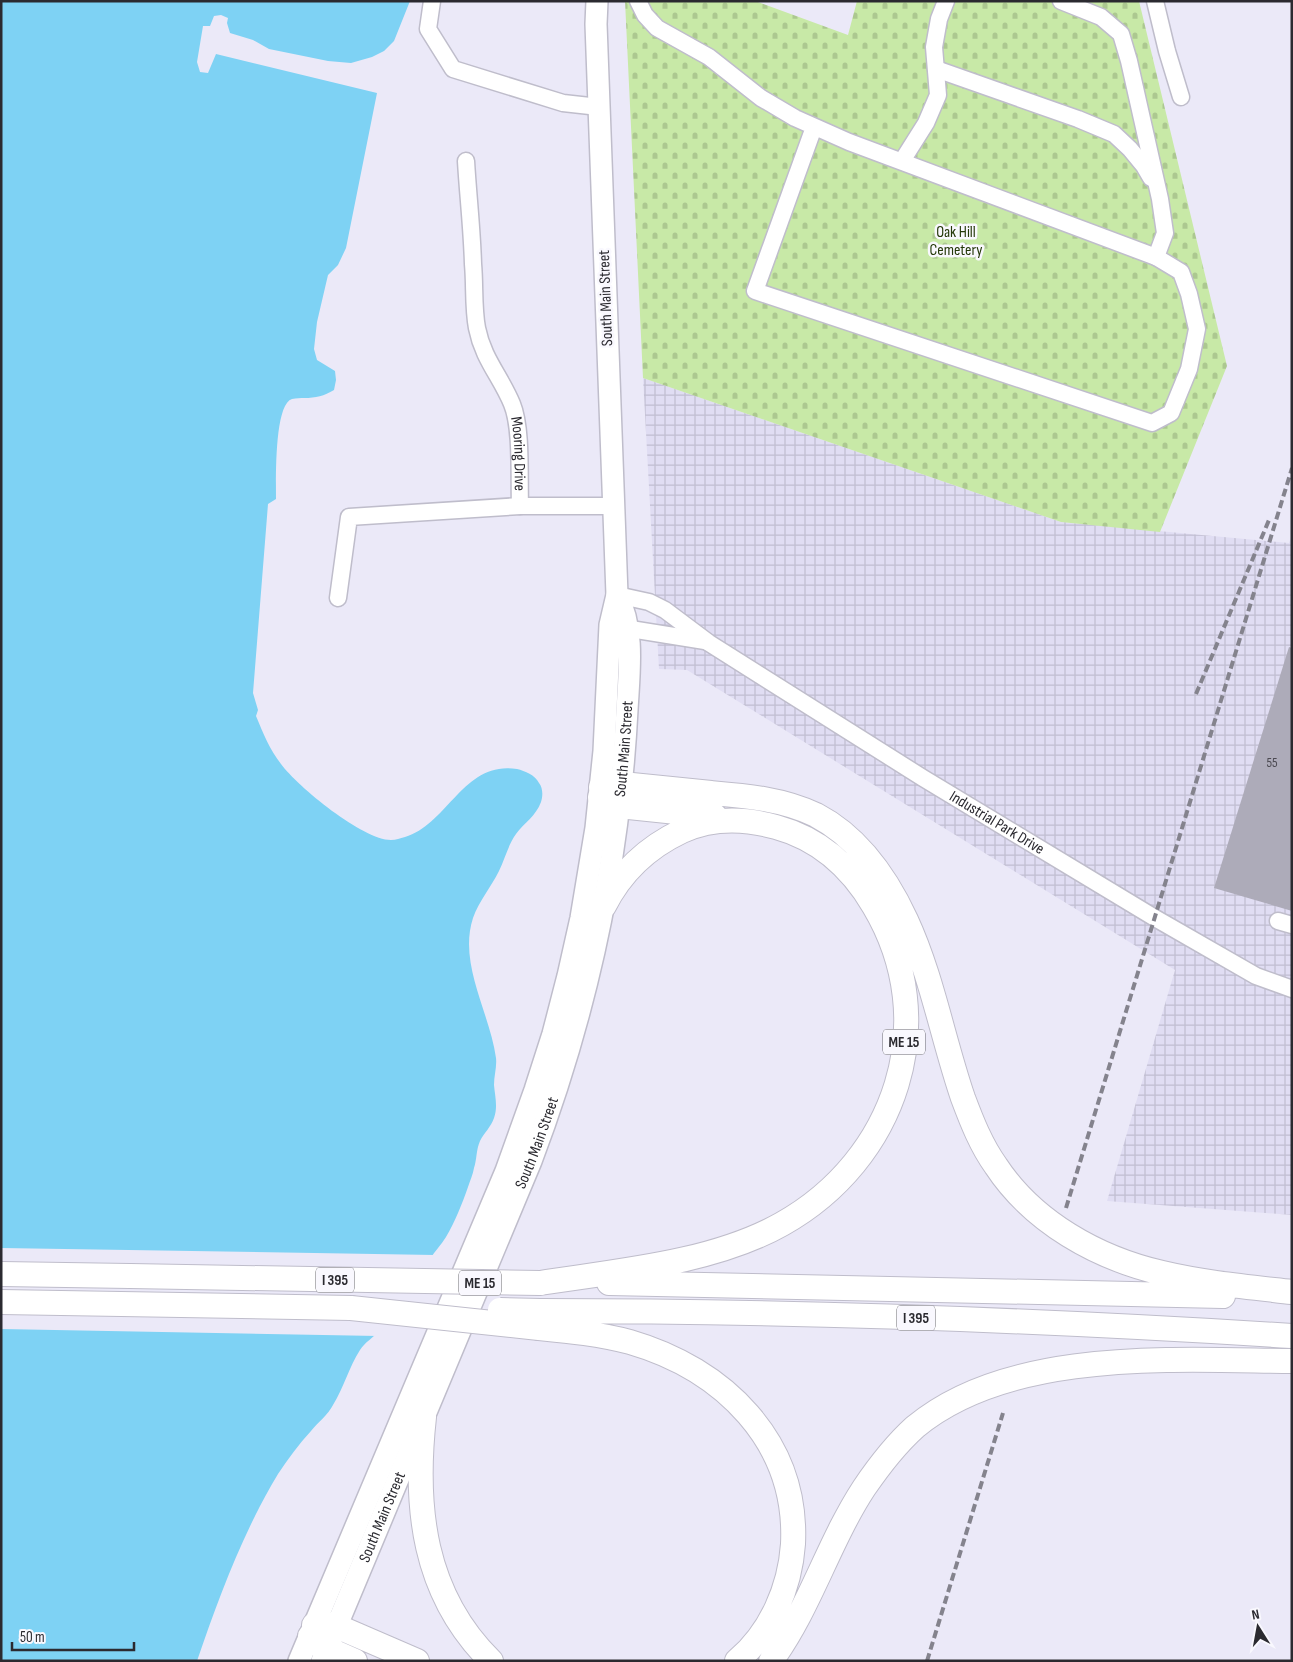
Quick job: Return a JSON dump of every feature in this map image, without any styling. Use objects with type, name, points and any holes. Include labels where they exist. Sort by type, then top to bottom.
[{"type":"highway","points":[[610,793],[742,819]]},
{"type":"highway","points":[[610,793],[748,796],[776,801],[809,812],[840,830],[871,861],[903,913],[916,945],[957,1080],[978,1136],[995,1166],[1026,1202],[1050,1222],[1077,1240],[1109,1256],[1132,1264],[1178,1276],[1292,1292]]},
{"type":"highway","name":"ME 15","points":[[540,1283],[655,1264],[707,1253],[745,1241],[780,1225],[824,1195],[854,1166],[876,1134],[888,1109],[901,1063],[905,1019],[903,991],[898,963],[883,922],[861,885],[842,863],[818,844],[791,831],[742,819],[708,822],[692,827],[663,841],[641,857],[613,889],[604,906]]},
{"type":"highway","name":"I 395","points":[[1,1274],[790,1287],[1292,1299]]},
{"type":"highway","name":"I 395","points":[[1,1302],[351,1308]]},
{"type":"highway","name":"ME 15","points":[[351,1308],[540,1320],[594,1335],[630,1342],[664,1354],[681,1363],[712,1382],[741,1405],[768,1441],[781,1466],[789,1493],[793,1534],[791,1561],[784,1588],[774,1614],[760,1636],[737,1661]]},
{"type":"highway","name":"I 395","points":[[540,1320],[662,1312],[922,1318],[1292,1336]]},
{"type":"highway","points":[[771,1661],[789,1635],[848,1515],[871,1478],[904,1438],[917,1426],[945,1407],[976,1392],[1009,1380],[1082,1366],[1140,1361],[1292,1361]]},
{"type":"highway","points":[[424,1417],[421,1454],[421,1501],[424,1535],[430,1557],[442,1591],[455,1614],[491,1661]]},
{"type":"highway","points":[[322,1639],[355,1661]]},
{"type":"highway","points":[[322,1639],[417,1661]]},
{"type":"main road","name":"South Main Street","points":[[322,1639],[506,1170],[535,1090],[553,1034],[573,957],[587,888],[610,793],[629,677],[619,627],[625,611],[617,595],[596,24],[598,1]]},
{"type":"main road","name":"South Main Street","points":[[299,1661],[322,1639],[424,1417],[521,1187],[545,1124],[559,1084],[581,1007],[604,906],[610,793]]},
{"type":"street","points":[[432,1],[428,29],[453,69],[563,103],[599,107]]},
{"type":"street","points":[[638,1],[645,15],[657,28],[710,57],[760,98],[814,127],[1156,257],[1181,272],[1189,294],[1197,329],[1189,369],[1171,413],[1152,423],[755,291],[814,127]]},
{"type":"street","points":[[902,161],[926,123],[938,94],[934,47],[939,19],[946,1]]},
{"type":"street","points":[[1061,1],[1101,16],[1121,34],[1129,61],[1158,190],[1165,233],[1156,257]]},
{"type":"street","points":[[1155,1],[1164,42],[1181,97]]},
{"type":"street","points":[[936,69],[1078,119],[1114,134],[1144,166],[1158,190]]},
{"type":"street","name":"Mooring Drive","points":[[466,161],[477,329],[490,366],[512,404],[518,429],[520,506]]},
{"type":"street","points":[[338,598],[349,517],[520,506],[614,506]]},
{"type":"street","name":"Industrial Park Drive","points":[[617,595],[641,599],[673,615],[709,643],[923,778],[1155,918],[1256,976],[1292,989]]},
{"type":"street","name":"Industrial Park Drive","points":[[619,627],[685,637],[709,643]]},
{"type":"shaded area","points":[[643,378],[1061,522],[1289,543],[1292,535],[1292,1215],[1107,1201],[1175,970],[687,670],[659,669]]},
{"type":"green space","name":"Oak Hill Cemetery","points":[[625,1],[755,1],[848,35],[857,1],[1139,1],[1227,366],[1160,532],[1061,522],[643,378]]},
{"type":"water","points":[[1,1],[410,1],[394,41],[384,51],[372,57],[351,63],[328,61],[269,49],[253,40],[230,33],[227,23],[228,18],[221,15],[214,16],[210,26],[203,26],[197,62],[200,72],[208,73],[216,54],[377,93],[346,248],[338,265],[328,275],[317,322],[314,349],[317,360],[335,371],[334,390],[316,397],[292,399],[286,404],[279,428],[276,461],[276,499],[268,504],[253,693],[258,710],[256,716],[273,753],[301,786],[348,822],[379,838],[395,840],[420,830],[433,820],[470,783],[483,774],[499,769],[517,769],[530,774],[537,780],[542,792],[542,800],[539,807],[513,838],[499,871],[478,906],[469,935],[472,971],[493,1041],[496,1058],[494,1085],[496,1106],[493,1121],[479,1144],[473,1173],[461,1206],[446,1237],[405,1300],[386,1324],[360,1350],[331,1409],[298,1446],[265,1496],[233,1565],[197,1661],[1,1661]]},
{"type":"pier","points":[[1,1248],[435,1255],[407,1301],[378,1336],[1,1329]]},
{"type":"building","points":[[1289,647],[1292,648],[1292,911],[1214,888]]},
{"type":"railway","points":[[1066,1208],[1292,468]]},
{"type":"railway","points":[[1196,694],[1269,520]]},
{"type":"railway","points":[[927,1661],[1003,1413]]}]
